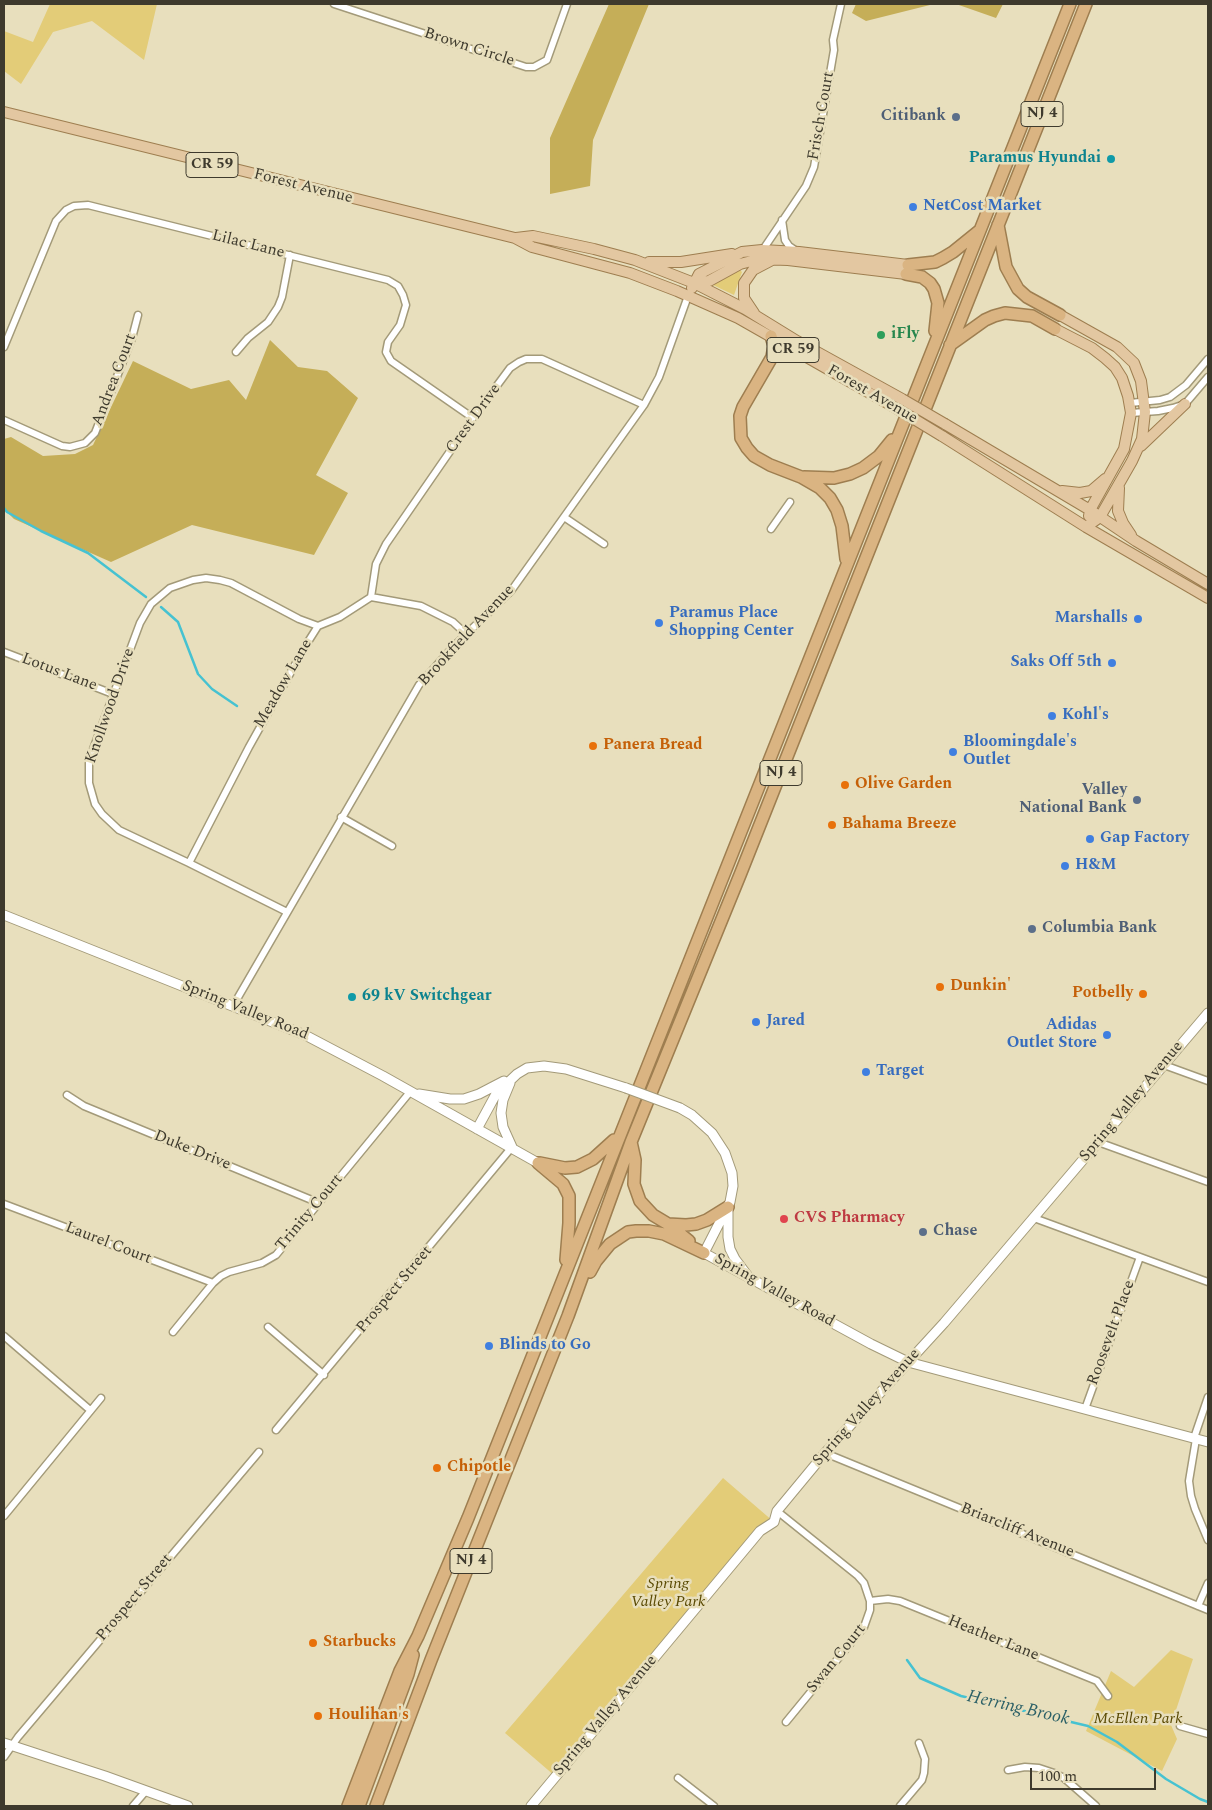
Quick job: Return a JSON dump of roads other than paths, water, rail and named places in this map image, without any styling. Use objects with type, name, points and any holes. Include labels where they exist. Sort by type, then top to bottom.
[{"type":"highway","name":"NJ 4","points":[[359,1806],[408,1674],[418,1636],[447,1569],[1070,4]]},
{"type":"highway","name":"NJ 4","points":[[376,1806],[431,1660],[568,1316],[631,1142],[740,875],[1086,4]]},
{"type":"highway","points":[[998,225],[1006,267],[1018,289],[1027,297],[1060,315]]},
{"type":"highway","points":[[908,269],[943,258],[980,230]]},
{"type":"highway","points":[[908,269],[930,283],[937,297],[938,310],[934,346]]},
{"type":"highway","points":[[950,345],[985,320],[1005,314],[1032,316],[1055,329]]},
{"type":"highway","points":[[771,336],[774,346],[772,357],[743,407],[740,416],[741,438],[754,456],[770,465],[801,477],[820,488],[830,498],[837,510],[844,534],[846,564]]},
{"type":"highway","points":[[772,357],[800,354]]},
{"type":"highway","points":[[801,477],[834,478],[856,471],[879,456],[898,433]]},
{"type":"highway","points":[[538,1163],[565,1168],[577,1167],[593,1159],[619,1135]]},
{"type":"highway","points":[[631,1142],[635,1160],[634,1184],[638,1196],[648,1211],[668,1224],[704,1253]]},
{"type":"highway","points":[[538,1163],[563,1184],[569,1196],[569,1223],[564,1274]]},
{"type":"highway","points":[[668,1224],[686,1226],[696,1224],[707,1220],[728,1206]]},
{"type":"highway","points":[[568,1316],[596,1261],[610,1244],[628,1232],[643,1230],[664,1234],[704,1253]]},
{"type":"highway","points":[[348,1806],[400,1671],[418,1636]]},
{"type":"main road","name":"Forest Avenue","points":[[4,112],[515,238],[532,247],[630,273],[688,296],[722,310],[771,336],[896,408],[1086,527],[1208,598]]},
{"type":"main road","name":"Forest Avenue","points":[[515,238],[533,236],[594,249],[635,260],[694,283],[756,316],[945,424],[1090,510],[1136,541],[1208,584]]},
{"type":"main road","points":[[635,260],[663,263],[742,252],[761,254],[799,252],[908,269]]},
{"type":"main road","points":[[688,296],[699,274],[742,252]]},
{"type":"main road","points":[[761,254],[773,260],[908,269]]},
{"type":"main road","points":[[694,283],[709,281],[761,254]]},
{"type":"main road","points":[[756,316],[744,298],[744,284],[753,270],[773,260]]},
{"type":"main road","points":[[1060,315],[1117,347],[1134,363],[1141,380],[1145,407],[1142,439],[1120,485],[1100,517],[1086,527]]},
{"type":"main road","points":[[1055,329],[1092,348],[1115,367],[1122,378],[1130,408],[1124,449],[1090,510],[1086,527]]},
{"type":"main road","points":[[1137,450],[1185,404]]},
{"type":"main road","points":[[1058,491],[1080,493],[1091,491],[1109,475]]},
{"type":"main road","points":[[1120,485],[1118,511],[1122,523],[1136,541]]},
{"type":"street","name":"Brown Circle","points":[[334,4],[526,66],[534,66],[547,60],[567,4]]},
{"type":"street","name":"Frisch Court","points":[[761,254],[806,186],[814,167],[834,50],[833,40],[841,4]]},
{"type":"street","name":"Lilac Lane","points":[[4,347],[56,221],[66,210],[74,206],[88,205],[388,280],[398,286],[406,305],[400,324],[388,342],[386,352],[391,361],[473,418]]},
{"type":"street","points":[[782,220],[786,243],[799,252]]},
{"type":"street","points":[[236,352],[248,338],[268,322],[278,307],[282,297],[290,255]]},
{"type":"street","name":"Brookfield Avenue","points":[[233,1006],[419,685],[441,660],[511,591],[644,405],[659,377],[688,296]]},
{"type":"street","name":"Andrea Court","points":[[4,420],[62,446],[70,447],[85,443],[95,433],[132,338],[138,316]]},
{"type":"street","name":"Crest Drive","points":[[371,597],[376,564],[386,544],[510,368],[519,362],[534,358],[542,359],[644,405]]},
{"type":"street","points":[[1130,408],[1145,407],[1170,397],[1186,385],[1208,359]]},
{"type":"street","points":[[1130,408],[1173,408],[1185,404],[1208,377]]},
{"type":"street","points":[[771,529],[790,502]]},
{"type":"street","points":[[564,517],[604,544]]},
{"type":"street","name":"Knollwood Drive","points":[[286,912],[119,830],[110,823],[95,804],[89,783],[89,760],[145,613],[160,596],[181,583],[206,578],[231,583],[299,619],[318,626]]},
{"type":"street","points":[[371,597],[421,606],[453,622],[466,635]]},
{"type":"street","name":"Meadow Lane","points":[[189,863],[248,747],[318,626],[340,617],[371,597]]},
{"type":"street","name":"Lotus Lane","points":[[4,652],[113,694]]},
{"type":"street","points":[[342,817],[392,846]]},
{"type":"street","name":"Spring Valley Road","points":[[4,915],[315,1040],[538,1163]]},
{"type":"street","name":"Spring Valley Avenue","points":[[531,1806],[760,1531],[774,1522],[777,1511],[825,1453],[908,1362],[1034,1218],[1208,1013]]},
{"type":"street","points":[[1164,1065],[1208,1081]]},
{"type":"street","name":"Spring Valley Road","points":[[477,1129],[492,1101],[513,1077],[527,1068],[538,1066],[551,1066],[596,1077],[680,1108],[692,1115],[712,1132],[731,1167],[733,1180],[728,1206],[704,1253],[871,1344],[908,1362],[1208,1442]]},
{"type":"street","points":[[410,1092],[450,1099],[464,1098],[479,1094],[513,1077]]},
{"type":"street","points":[[512,1147],[503,1127],[500,1113],[502,1100],[513,1077]]},
{"type":"street","name":"Trinity Court","points":[[173,1332],[213,1283],[221,1276],[262,1263],[276,1255],[410,1092]]},
{"type":"street","name":"Duke Drive","points":[[67,1095],[84,1106],[319,1203]]},
{"type":"street","points":[[1098,1142],[1208,1182]]},
{"type":"street","name":"Prospect Street","points":[[276,1430],[324,1375],[512,1147]]},
{"type":"street","name":"Laurel Court","points":[[4,1204],[213,1283]]},
{"type":"street","points":[[728,1206],[730,1249],[750,1279]]},
{"type":"street","points":[[1034,1218],[1208,1282]]},
{"type":"street","name":"Roosevelt Place","points":[[1085,1409],[1140,1257]]},
{"type":"street","points":[[268,1327],[324,1375]]},
{"type":"street","points":[[4,1336],[90,1410]]},
{"type":"street","points":[[1208,1397],[1195,1439],[1189,1481],[1194,1509],[1208,1540]]},
{"type":"street","points":[[4,1516],[101,1398]]},
{"type":"street","name":"Prospect Street","points":[[4,1757],[8,1744],[259,1452]]},
{"type":"street","name":"Briarcliff Avenue","points":[[825,1453],[1208,1610]]},
{"type":"street","name":"Swan Court","points":[[777,1511],[858,1576],[864,1583],[870,1601],[870,1611],[864,1627],[786,1722]]},
{"type":"street","points":[[1198,1606],[1208,1583]]},
{"type":"street","name":"Heather Lane","points":[[870,1601],[900,1600],[1097,1681],[1108,1696]]},
{"type":"street","points":[[1180,1726],[1208,1734]]},
{"type":"street","points":[[900,1806],[922,1780],[925,1760],[919,1743]]},
{"type":"street","points":[[8,1744],[188,1806]]},
{"type":"street","points":[[1008,1770],[1025,1767],[1039,1768],[1054,1773],[1064,1778],[1096,1806]]},
{"type":"street","points":[[678,1778],[714,1806]]},
{"type":"street","points":[[133,1806],[145,1792]]},
{"type":"waterway","name":"Herring Brook","points":[[4,508],[7,512],[41,531],[88,553],[146,597]]},
{"type":"waterway","name":"Herring Brook","points":[[161,607],[178,622],[198,674],[212,689],[237,706]]},
{"type":"waterway","name":"Herring Brook","points":[[907,1660],[920,1678],[961,1696],[1088,1726],[1117,1742],[1166,1779],[1208,1802]]},
{"type":"place","name":"Citibank","points":[[956,117]]},
{"type":"place","name":"Paramus Hyundai","points":[[1111,159]]},
{"type":"place","name":"NetCost Market","points":[[913,207]]},
{"type":"place","name":"iFly","points":[[881,335]]},
{"type":"place","name":"Marshalls","points":[[1138,619]]},
{"type":"place","name":"Paramus Place Shopping Center","points":[[659,623]]},
{"type":"place","name":"Saks Off 5th","points":[[1112,663]]},
{"type":"place","name":"Kohl's","points":[[1052,716]]},
{"type":"place","name":"Panera Bread","points":[[593,746]]},
{"type":"place","name":"Bloomingdale's Outlet","points":[[953,752]]},
{"type":"place","name":"Olive Garden","points":[[845,785]]},
{"type":"place","name":"Valley National Bank","points":[[1137,800]]},
{"type":"place","name":"Bahama Breeze","points":[[832,825]]},
{"type":"place","name":"Gap Factory","points":[[1090,839]]},
{"type":"place","name":"H&M","points":[[1065,866]]},
{"type":"place","name":"Columbia Bank","points":[[1032,929]]},
{"type":"place","name":"Dunkin'","points":[[940,987]]},
{"type":"place","name":"Potbelly","points":[[1143,994]]},
{"type":"place","name":"69 kV Switchgear","points":[[352,997]]},
{"type":"place","name":"Jared","points":[[756,1022]]},
{"type":"place","name":"Adidas Outlet Store","points":[[1107,1035]]},
{"type":"place","name":"Target","points":[[866,1072]]},
{"type":"place","name":"CVS Pharmacy","points":[[784,1219]]},
{"type":"place","name":"Chase","points":[[923,1232]]},
{"type":"place","name":"Blinds to Go","points":[[489,1346]]},
{"type":"place","name":"Chipotle","points":[[437,1468]]},
{"type":"place","name":"Starbucks","points":[[313,1643]]},
{"type":"place","name":"Houlihan's","points":[[318,1716]]},
{"type":"park label","name":"Spring Valley Park","points":[[668,1594]]},
{"type":"park label","name":"McEllen Park","points":[[1138,1720]]}]
